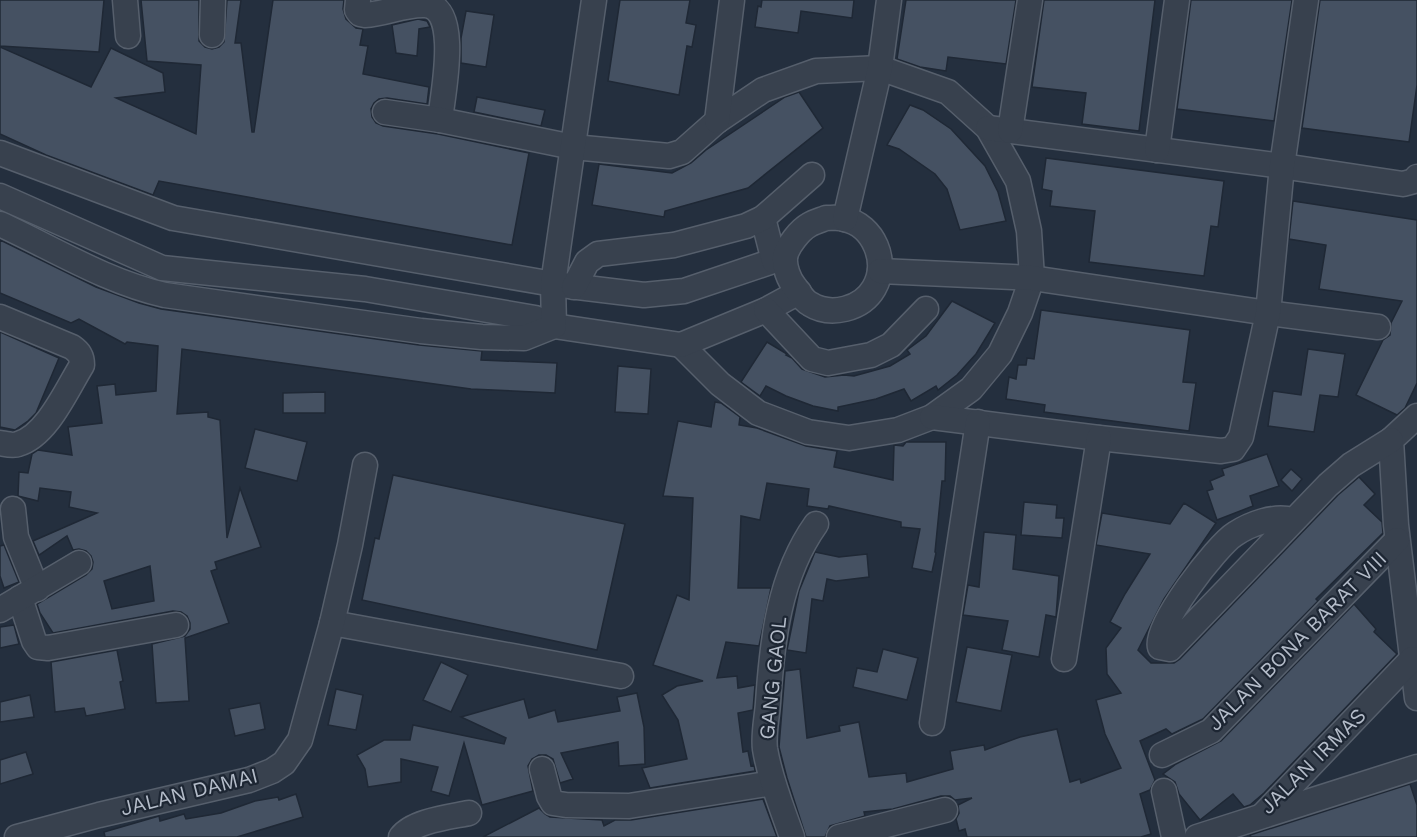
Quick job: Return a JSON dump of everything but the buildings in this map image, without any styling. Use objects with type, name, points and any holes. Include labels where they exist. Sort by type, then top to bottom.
[{"type":"street","points":[[125,0],[128,36]]},
{"type":"street","points":[[212,34],[213,0]]},
{"type":"street","points":[[358,0],[357,10],[360,14],[365,15],[425,5],[432,6],[440,12],[446,26],[448,43],[440,120]]},
{"type":"street","points":[[554,326],[563,285],[573,147],[594,0]]},
{"type":"street","points":[[717,121],[732,0]]},
{"type":"street","points":[[845,219],[880,68],[890,0]]},
{"type":"street","points":[[681,345],[720,384],[758,413],[808,432],[849,438],[898,430],[932,417],[971,389],[1000,354],[1020,313],[1032,278],[1029,231],[1018,181],[999,130],[1030,0]]},
{"type":"street","points":[[1157,150],[1177,0]]},
{"type":"street","points":[[932,417],[1221,451],[1233,449],[1241,438],[1268,313],[1282,166],[1306,0]]},
{"type":"street","points":[[385,112],[440,120],[573,147],[669,156],[691,146],[717,121],[763,90],[816,71],[880,68],[948,92],[999,130],[1282,166],[1403,184],[1414,181],[1417,177]]},
{"type":"street","points":[[0,153],[173,218],[563,285],[644,295],[684,291],[779,259],[808,225],[826,218],[845,219],[861,226],[873,238],[880,254],[880,271],[874,288],[861,302],[845,309],[826,310],[809,304],[790,280],[779,259],[763,218]]},
{"type":"street","points":[[563,285],[598,254],[674,244],[746,226],[763,218],[812,175]]},
{"type":"street","points":[[0,196],[162,268],[365,289],[535,318],[554,326],[681,345],[766,310],[799,292]]},
{"type":"street","points":[[0,224],[105,275],[149,292],[165,295],[421,331],[482,337],[524,338],[554,326]]},
{"type":"street","points":[[880,271],[1032,278],[1378,327]]},
{"type":"street","points":[[766,310],[812,359],[828,363],[871,355],[891,345],[926,309]]},
{"type":"street","points":[[0,316],[72,347],[81,355],[82,365],[50,418],[32,438],[16,445],[0,443]]},
{"type":"street","points":[[1292,520],[1284,518],[1254,525],[1234,534],[1217,549],[1167,620],[1160,636],[1160,647],[1170,649],[1292,520],[1351,465],[1391,441],[1417,416]]},
{"type":"street","points":[[932,723],[978,422]]},
{"type":"street","points":[[1064,659],[1099,438]]},
{"type":"street","points":[[1391,441],[1403,527],[1417,698]]},
{"type":"street","name":"JALAN DAMAI","points":[[17,837],[99,814],[249,780],[272,771],[284,763],[300,740],[332,623],[365,465]]},
{"type":"street","points":[[13,509],[19,599],[34,641],[39,646],[48,648],[176,625]]},
{"type":"street","name":"GANG GAOL","points":[[792,837],[773,783],[765,747],[770,674],[778,614],[792,565],[802,543],[816,524]]},
{"type":"street","name":"JALAN BONA BARAT VIII","points":[[1162,755],[1211,731],[1403,527]]},
{"type":"street","points":[[19,599],[80,563]]},
{"type":"street","points":[[332,623],[621,676]]},
{"type":"street","name":"JALAN IRMAS","points":[[1203,836],[1261,817],[1412,658]]},
{"type":"street","points":[[1261,817],[1417,767]]},
{"type":"street","points":[[542,769],[549,796],[554,803],[566,805],[628,806],[773,783]]},
{"type":"street","points":[[1164,791],[1174,837]]},
{"type":"street","points":[[838,837],[945,810]]},
{"type":"street","points":[[401,837],[406,830],[415,826],[469,813]]}]
